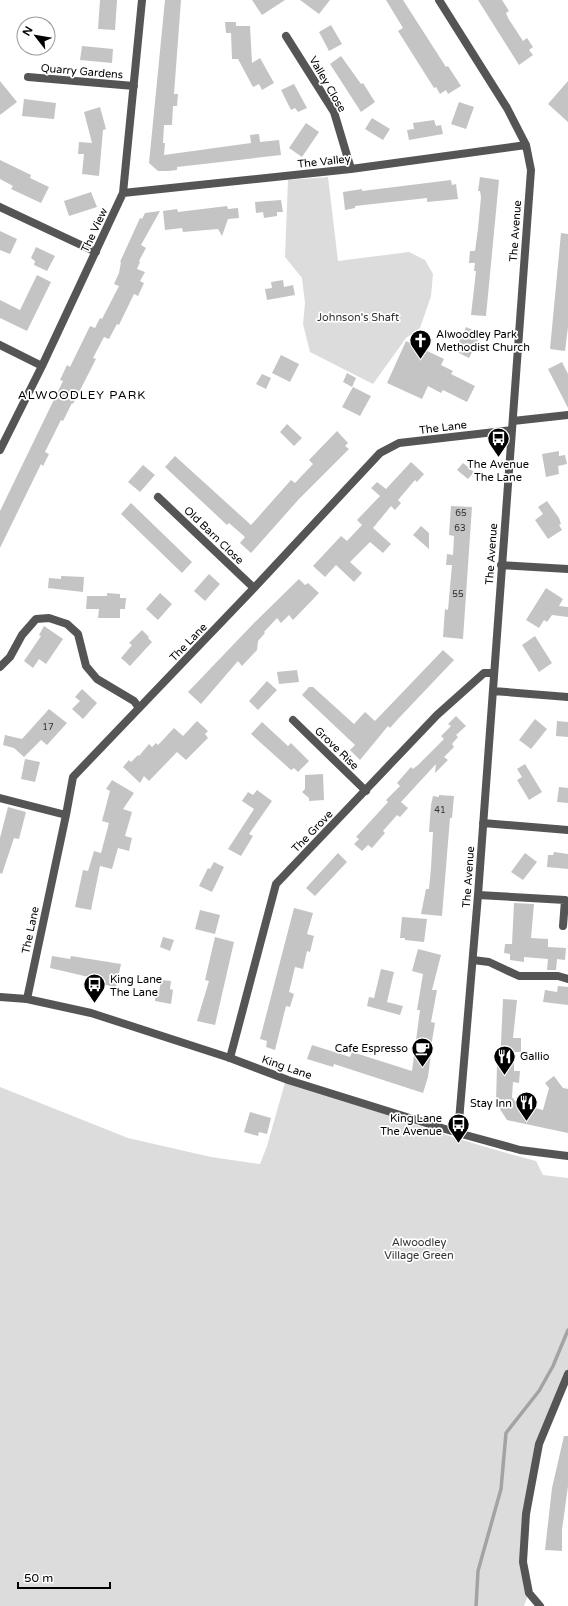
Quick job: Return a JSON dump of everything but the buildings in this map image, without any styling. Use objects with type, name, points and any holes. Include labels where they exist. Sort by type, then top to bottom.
[{"type":"street","name":"The View","points":[[0,450],[42,366],[123,193],[142,0]]},
{"type":"street","name":"The Avenue","points":[[439,0],[507,108],[526,145],[531,170],[478,895],[458,1133]]},
{"type":"street","name":"Valley Close","points":[[286,36],[334,112],[351,169]]},
{"type":"street","name":"Quarry Gardens","points":[[28,77],[134,86]]},
{"type":"street","name":"The Valley","points":[[123,193],[351,169],[526,145]]},
{"type":"street","points":[[0,208],[96,252]]},
{"type":"street","points":[[0,345],[42,366]]},
{"type":"street","points":[[512,421],[568,415]]},
{"type":"street","name":"The Lane","points":[[27,999],[66,815],[72,777],[254,588],[380,454],[389,447],[399,443],[512,430]]},
{"type":"street","name":"Old Barn Close","points":[[158,497],[254,588]]},
{"type":"street","points":[[501,565],[568,569]]},
{"type":"street","points":[[0,667],[10,657],[22,635],[36,619],[49,618],[67,624],[78,634],[86,666],[97,679],[134,701],[139,708]]},
{"type":"street","name":"The Grove","points":[[230,1058],[276,884],[437,715],[484,673],[494,673]]},
{"type":"street","points":[[493,691],[568,697]]},
{"type":"street","name":"Grove Rise","points":[[292,720],[366,791]]},
{"type":"street","points":[[0,798],[66,815]]},
{"type":"street","points":[[483,823],[568,830]]},
{"type":"street","points":[[478,895],[565,900],[563,926]]},
{"type":"street","points":[[473,960],[489,962],[519,976],[567,977]]},
{"type":"street","name":"King Lane","points":[[0,997],[27,999],[91,1013],[230,1058],[288,1080],[458,1133],[520,1150],[568,1156]]},
{"type":"street","points":[[540,1606],[529,1593],[523,1562],[526,1514],[539,1444],[568,1374]]},
{"type":"green space","name":"Johnson's Shaft","points":[[328,177],[338,261],[409,252],[425,260],[433,274],[431,296],[420,328],[406,338],[373,384],[310,352],[303,324],[305,303],[302,278],[285,257],[288,180]]},
{"type":"green space","name":"Alwoodley Village Green","points":[[286,1079],[441,1133],[536,1161],[543,1175],[568,1178],[568,1374],[539,1444],[523,1562],[529,1593],[524,1606],[0,1606],[0,1087],[128,1138],[211,1157],[260,1164],[267,1146]]},
{"type":"waterway","points":[[476,1606],[478,1571],[501,1489],[506,1433],[539,1391],[553,1366],[568,1330]]},
{"type":"place","name":"Alwoodley Park Methodist Church","points":[[420,360]]},
{"type":"place","name":"The Avenue The Lane","points":[[498,458]]},
{"type":"place","name":"King Lane The Lane","points":[[95,1004]]},
{"type":"place","name":"Cafe Espresso","points":[[423,1068]]},
{"type":"place","name":"Gallio","points":[[505,1076]]},
{"type":"place","name":"Stay Inn","points":[[527,1122]]},
{"type":"place","name":"King Lane The Avenue","points":[[458,1144]]},
{"type":"district","name":"ALWOODLEY PARK","points":[[82,395]]}]
